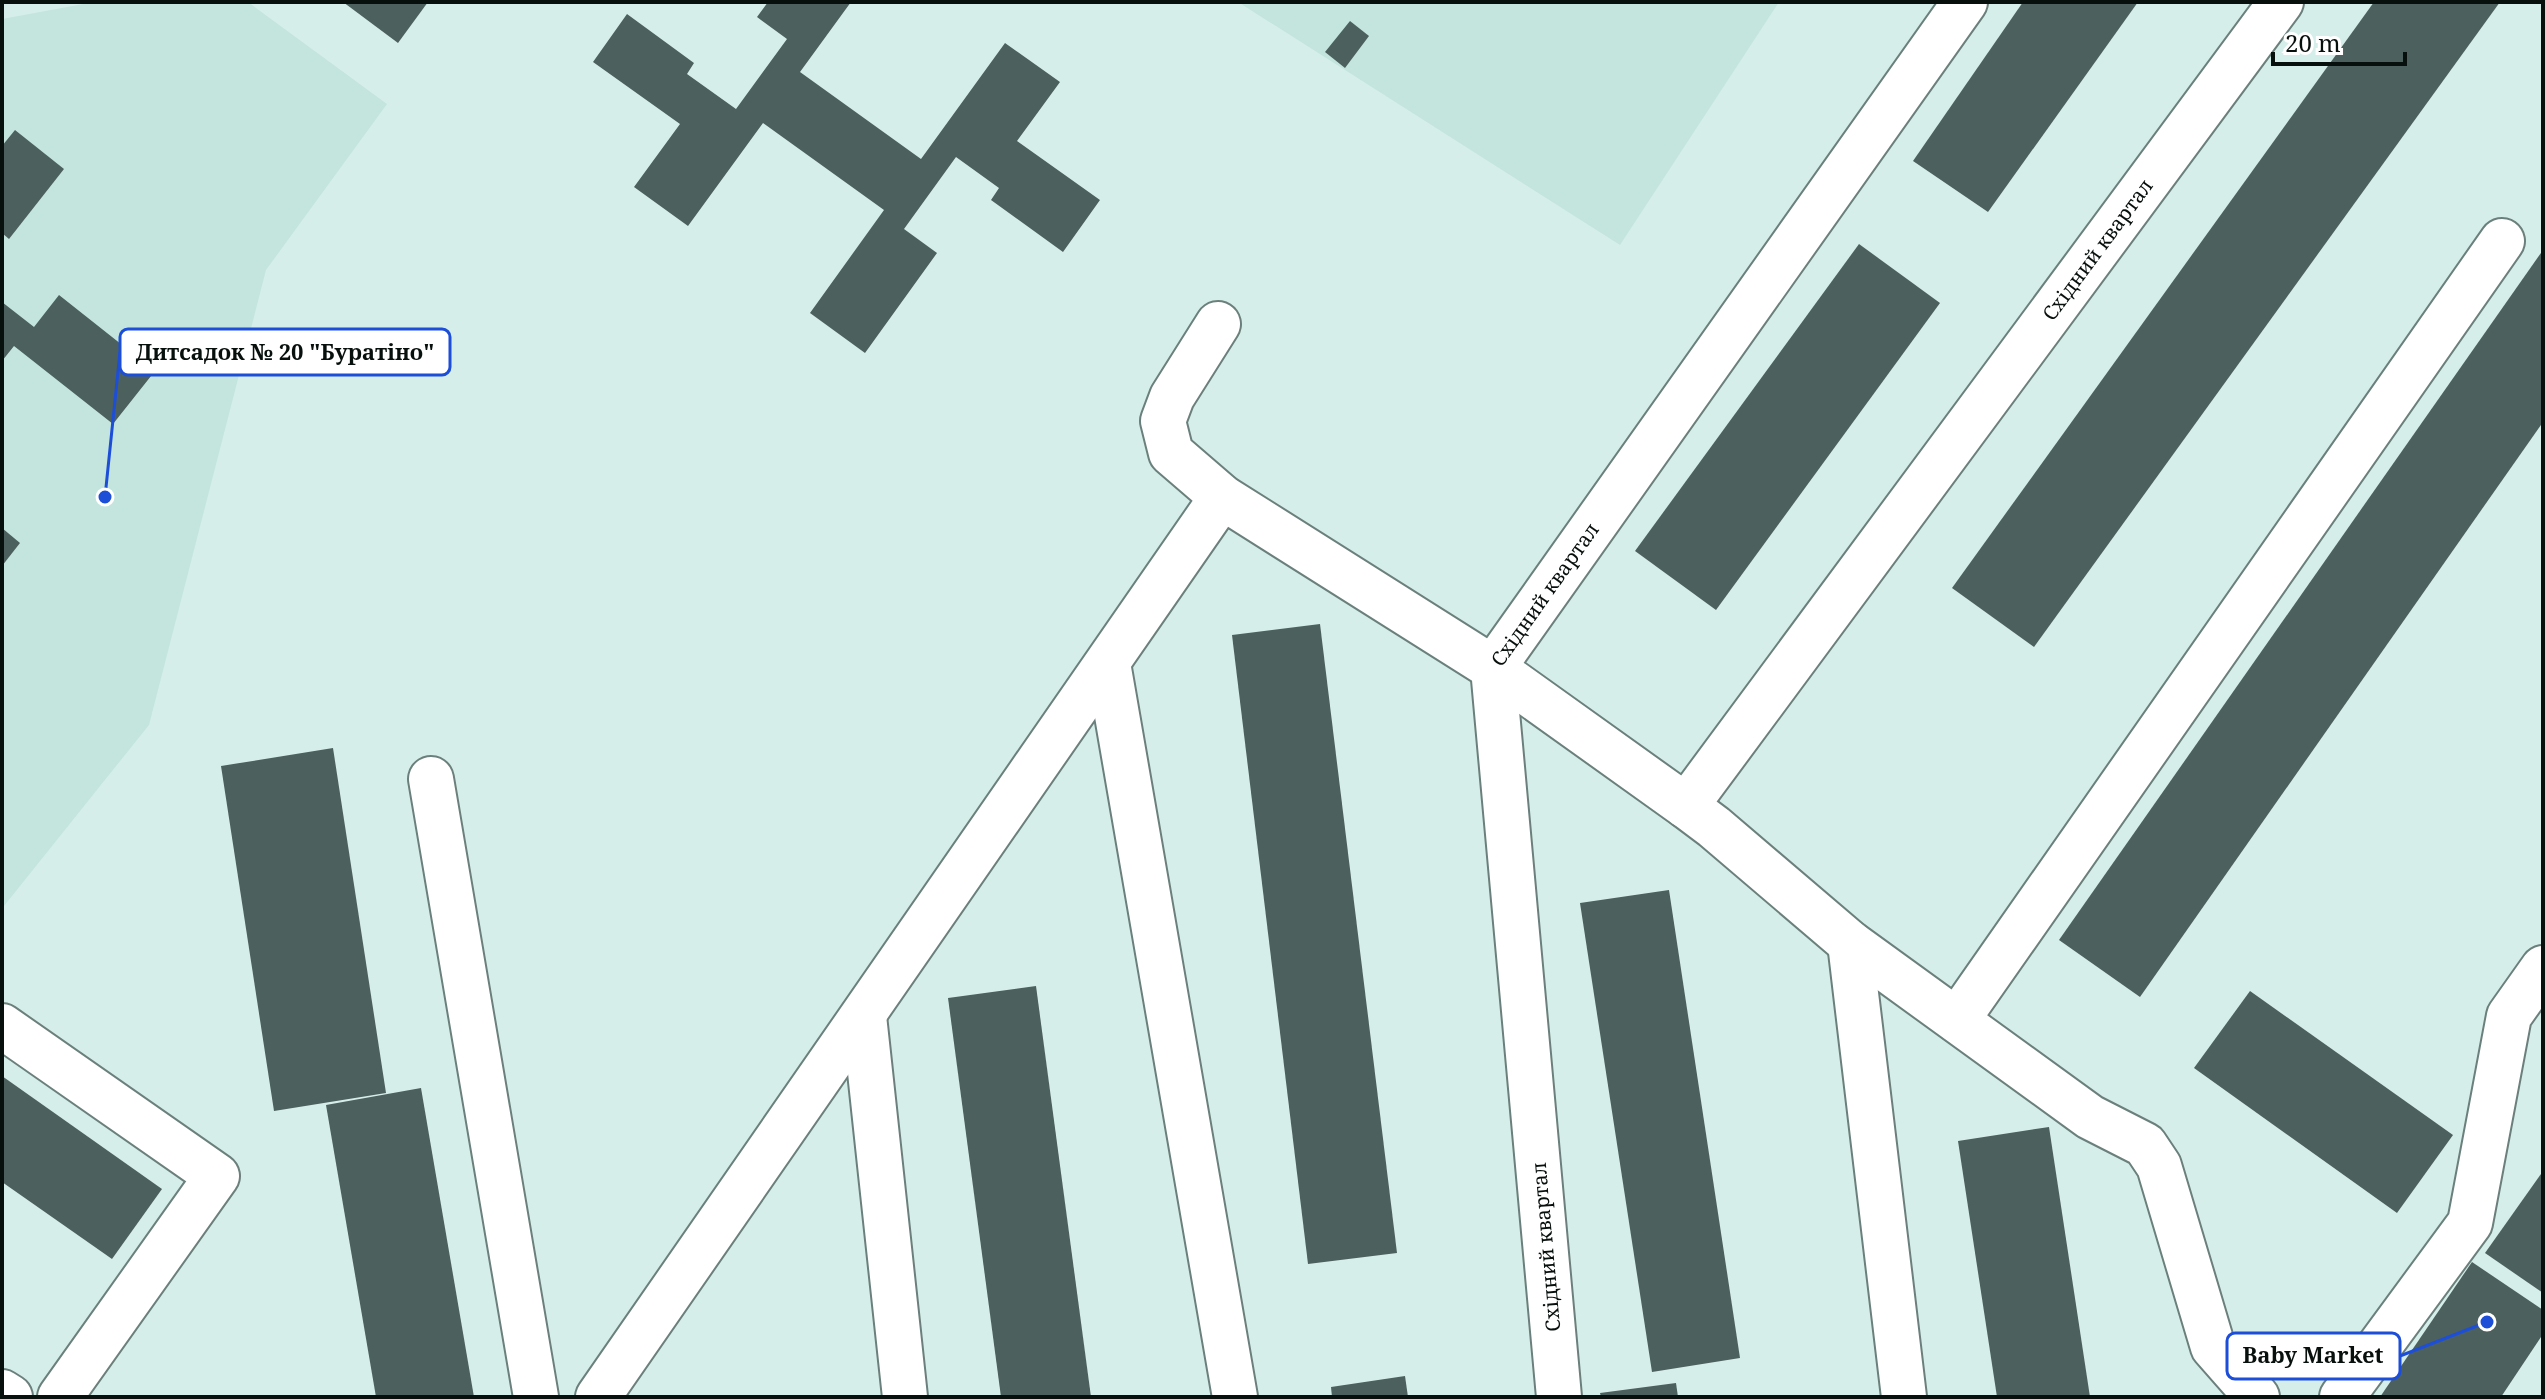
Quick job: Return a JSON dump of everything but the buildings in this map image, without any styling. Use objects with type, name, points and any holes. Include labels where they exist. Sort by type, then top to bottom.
[{"type":"street","name":"Східний квартал","points":[[1559,1397],[1493,668],[1965,2]]},
{"type":"street","name":"Східний квартал","points":[[1686,806],[2281,2]]},
{"type":"street","points":[[1957,1020],[2502,241]]},
{"type":"street","points":[[1218,324],[1172,397],[1163,421],[1171,453],[1222,497],[1493,668],[1714,827],[1850,943],[2090,1117],[2145,1145],[2159,1166],[2213,1347],[2257,1397]]},
{"type":"street","points":[[598,1397],[1222,497]]},
{"type":"street","points":[[1108,663],[1235,1397]]},
{"type":"street","points":[[431,779],[536,1397]]},
{"type":"street","points":[[1850,943],[1904,1397]]},
{"type":"street","points":[[2342,1397],[2470,1223],[2509,1016],[2543,968]]},
{"type":"street","points":[[864,1016],[905,1397]]},
{"type":"street","points":[[2,1026],[217,1176],[60,1397]]},
{"type":"street","points":[[2,1392],[10,1397]]},
{"type":"shaded area","points":[[94,2],[248,2],[387,104],[266,270],[149,725],[4,906],[2,19]]},
{"type":"shaded area","points":[[1238,2],[1779,2],[1620,245]]},
{"type":"place","name":"Дитсадок № 20 \"Буратіно\"","points":[[105,497]]},
{"type":"place","name":"Baby Market","points":[[2487,1322]]}]
